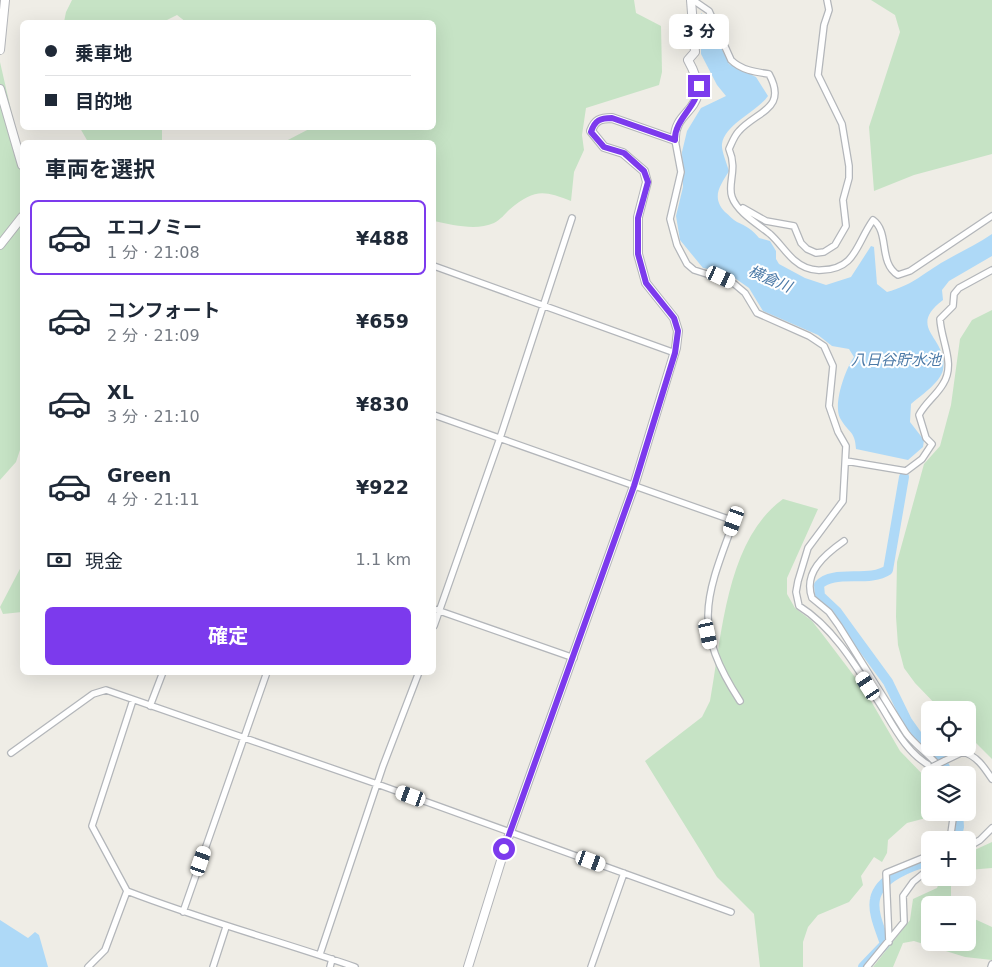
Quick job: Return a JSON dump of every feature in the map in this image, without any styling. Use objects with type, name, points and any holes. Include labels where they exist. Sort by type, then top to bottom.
[{"type":"street","points":[[0,50],[5,0]]},
{"type":"street","points":[[692,0],[695,52],[688,60],[699,86],[698,95],[675,130],[681,172],[670,219],[677,245],[687,264],[694,270],[721,277],[740,288],[757,313],[809,336],[824,346],[832,366],[829,406],[838,432],[846,446],[843,501],[808,548],[798,581],[799,606],[815,616],[833,638],[861,676],[900,739],[925,763],[932,767],[963,752],[970,754],[984,767],[992,779]]},
{"type":"street","points":[[692,0],[709,12],[731,60],[736,65],[752,71],[769,74],[776,86],[774,100],[765,113],[739,131],[729,149],[734,161],[731,195],[737,205],[781,243],[792,258],[804,267],[816,270],[836,270],[845,264],[873,220],[878,225],[888,264],[892,271],[898,275],[910,271],[992,216]]},
{"type":"street","points":[[737,205],[766,221],[794,226],[801,243],[806,249],[816,253],[824,252],[835,245],[842,236],[846,226],[843,200],[849,178],[849,166],[842,124],[818,75],[824,24],[829,10],[827,0]]},
{"type":"street","points":[[0,89],[20,158]]},
{"type":"street","points":[[468,967],[510,832],[574,658],[634,486],[675,353],[678,331],[674,318],[646,283],[638,254],[638,218],[648,182],[644,171],[624,153],[604,147],[591,132],[594,123],[601,118],[612,118],[675,140]]},
{"type":"street","points":[[572,218],[542,304],[500,438],[436,610],[574,658]]},
{"type":"street","points":[[0,245],[20,220]]},
{"type":"street","points":[[436,267],[675,353]]},
{"type":"street","points":[[846,461],[906,471],[922,459],[932,444],[926,438],[919,415],[925,404],[947,378],[949,366],[940,319],[954,306],[954,294],[959,288],[992,270]]},
{"type":"street","points":[[436,416],[734,521],[719,561],[709,596],[707,615],[711,647],[718,664],[740,702]]},
{"type":"street","points":[[844,541],[816,566],[808,581],[812,598],[828,612],[839,626],[906,734],[916,746],[933,759],[938,766]]},
{"type":"street","points":[[150,706],[162,675]]},
{"type":"street","points":[[183,912],[266,675]]},
{"type":"street","points":[[320,954],[377,784],[418,675]]},
{"type":"street","points":[[11,753],[92,694],[101,690],[377,784],[731,912]]},
{"type":"street","points":[[133,700],[92,826],[127,891],[226,927],[320,954],[355,967]]},
{"type":"street","points":[[976,842],[992,828]]},
{"type":"street","points":[[889,942],[886,873],[921,859]]},
{"type":"street","points":[[591,967],[624,873]]},
{"type":"street","points":[[867,967],[904,922],[903,896],[906,889],[921,876]]},
{"type":"street","points":[[88,967],[105,950],[127,891]]},
{"type":"street","points":[[213,967],[226,927]]},
{"type":"street","points":[[330,967],[332,959]]},
{"type":"green space","points":[[72,0],[634,0],[636,13],[661,26],[662,72],[659,85],[586,108],[582,135],[584,150],[574,172],[571,201],[546,193],[539,193],[525,198],[494,223],[480,227],[464,227],[436,221],[436,140],[288,140],[307,130],[436,130],[436,20],[183,20],[177,15],[167,20],[64,20]]},
{"type":"green space","points":[[871,0],[992,0],[992,154],[914,175],[874,191],[869,127],[900,32],[895,15]]},
{"type":"green space","points":[[0,62],[20,149],[20,450],[16,462],[0,480]]},
{"type":"green space","points":[[81,130],[162,130],[162,140],[87,140]]},
{"type":"green space","points":[[992,310],[992,759],[976,743],[976,701],[932,701],[904,668],[898,645],[896,617],[897,562],[924,464],[940,446],[951,405],[960,339],[972,320]]},
{"type":"green space","points":[[783,499],[818,509],[787,578],[787,594],[795,608],[812,621],[864,689],[900,751],[921,773],[921,819],[907,823],[888,840],[887,853],[882,862],[874,857],[861,876],[863,885],[849,902],[818,915],[808,927],[803,942],[803,967],[760,967],[754,914],[717,877],[645,761],[702,717],[710,701],[723,619],[730,591],[738,564],[749,539],[764,517]]},
{"type":"green space","points":[[20,569],[20,612],[3,614],[0,607]]},
{"type":"green space","points":[[992,842],[992,868],[976,869],[976,849]]},
{"type":"green space","points":[[938,886],[951,886],[951,896],[921,896],[921,943],[914,941],[903,943],[893,967],[873,967],[910,920],[913,899]]},
{"type":"green space","points":[[976,920],[992,927],[992,960],[965,957],[946,951],[976,951]]},
{"type":"water","name":"八日谷貯水池","points":[[701,13],[707,18],[729,64],[756,77],[768,96],[735,124],[724,137],[722,147],[729,171],[718,192],[718,201],[732,219],[749,228],[759,238],[770,241],[776,251],[776,259],[779,264],[805,278],[826,285],[851,277],[871,246],[874,247],[877,284],[887,292],[910,283],[992,234],[992,256],[949,281],[942,290],[943,300],[932,310],[928,319],[931,334],[940,349],[943,359],[943,370],[938,380],[911,404],[910,422],[924,440],[923,447],[908,460],[856,449],[853,435],[843,423],[838,412],[841,387],[854,357],[849,349],[832,346],[818,335],[763,311],[749,288],[726,272],[703,268],[680,240],[676,216],[683,187],[682,152],[687,131],[701,108],[726,96],[717,85],[701,54]]},
{"type":"water","points":[[0,920],[28,938],[35,932],[39,935],[48,967],[0,967]]},
{"type":"waterway","name":"横倉川","points":[[904,477],[888,570],[871,576],[842,577],[825,580],[819,585],[820,596],[837,612],[888,682],[907,721],[924,745],[940,758],[944,766]]},
{"type":"waterway","name":"横倉川","points":[[958,831],[959,821]]},
{"type":"waterway","name":"横倉川","points":[[863,967],[885,944],[877,922],[874,904],[878,892],[889,879],[906,869],[921,864]]},
{"type":"route","points":[[504,849],[574,658],[634,486],[675,353],[678,331],[674,318],[646,283],[638,254],[638,218],[648,182],[644,171],[624,153],[604,147],[591,132],[594,123],[601,118],[612,118],[630,126],[675,140],[675,130],[698,95],[699,86]]}]
